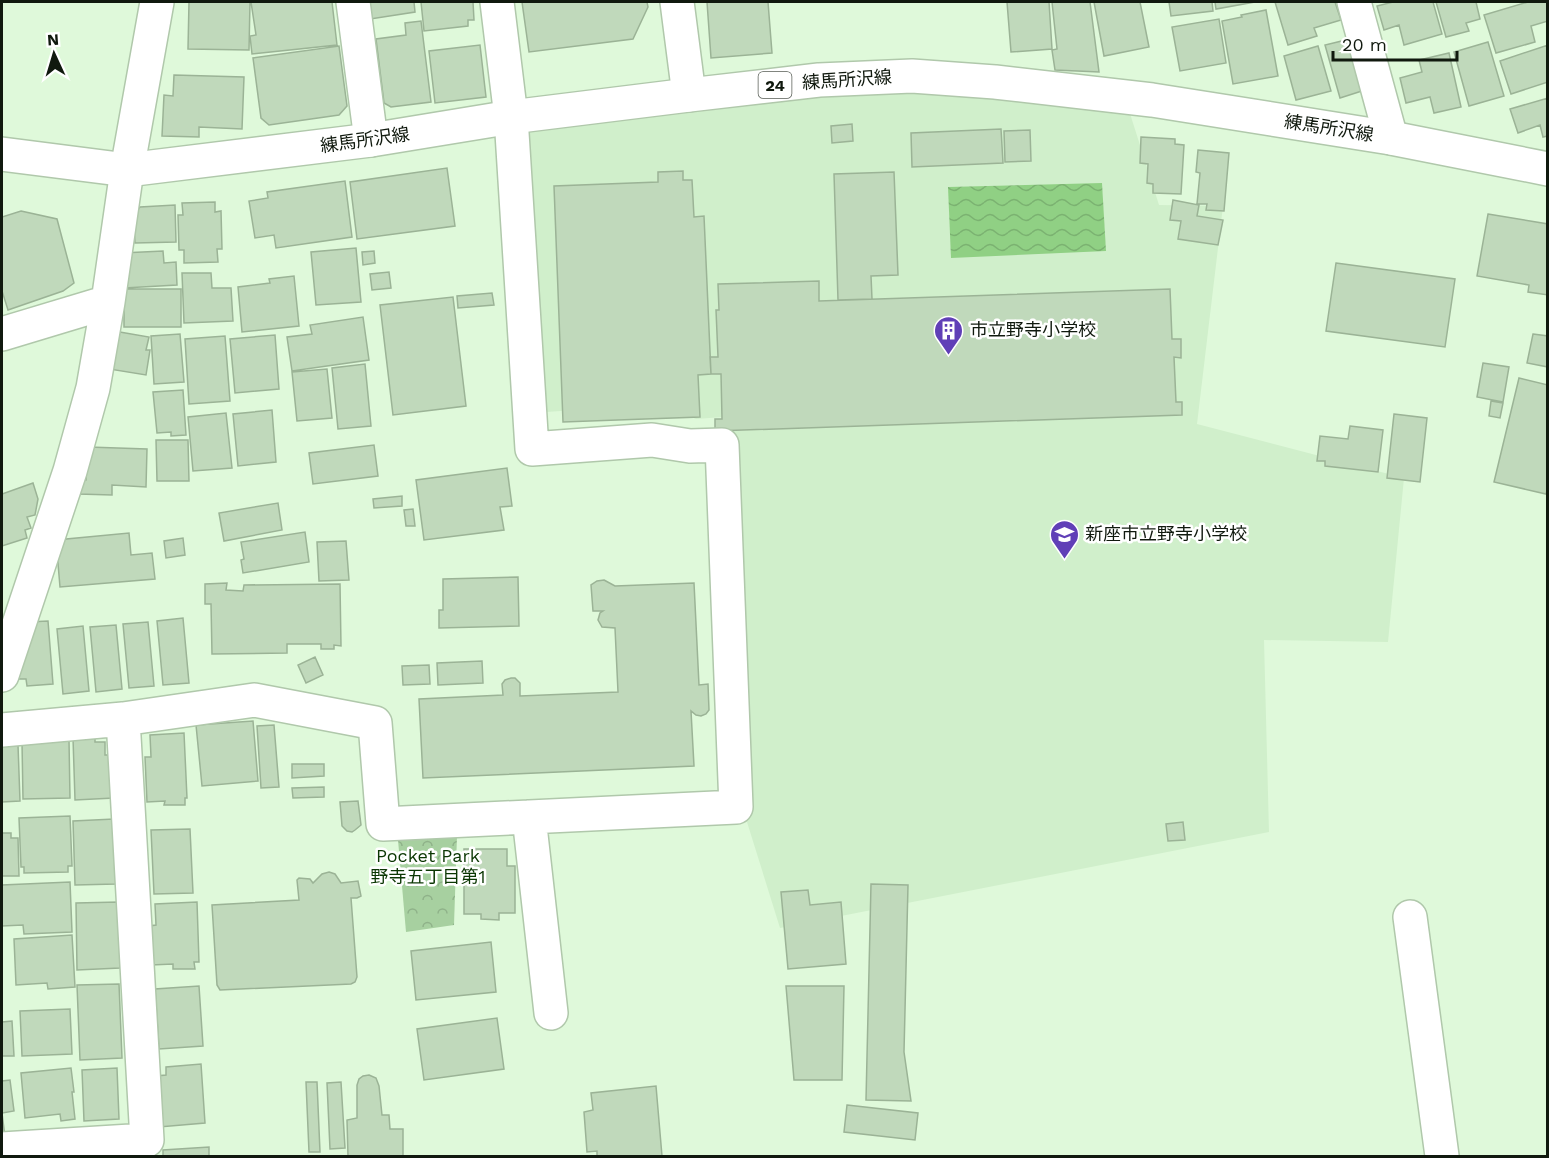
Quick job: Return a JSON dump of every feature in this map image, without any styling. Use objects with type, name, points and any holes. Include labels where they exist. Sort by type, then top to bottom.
[{"type":"street","points":[[2,675],[70,471],[93,388],[156,2]]},
{"type":"street","points":[[353,2],[371,140]]},
{"type":"street","points":[[2,730],[123,718],[254,700],[375,723],[383,824],[736,807],[722,445],[690,446],[652,440],[532,449],[511,117],[497,2]]},
{"type":"street","points":[[677,2],[689,95]]},
{"type":"street","points":[[1354,2],[1390,138]]},
{"type":"street","name":"練馬所沢線","points":[[2,154],[127,170],[371,140],[511,117],[689,95],[819,80],[912,75],[995,81],[1152,100],[1390,138],[1548,169]]},
{"type":"street","points":[[2,334],[108,302]]},
{"type":"street","points":[[2,1149],[147,1148],[123,718]]},
{"type":"street","points":[[529,817],[550,1013]]},
{"type":"street","points":[[1410,917],[1442,1156]]},
{"type":"shaded area","name":"新座市立野寺小学校","points":[[854,76],[1126,101],[1159,205],[1223,206],[1197,424],[1404,478],[1388,642],[1264,640],[1269,832],[780,928],[747,822],[723,417],[696,419],[661,404],[532,413],[518,115]]},
{"type":"green space","name":"Pocket Park 野寺五丁目第1","points":[[457,836],[454,925],[406,932],[398,840]]},
{"type":"water","points":[[1102,183],[1106,251],[951,258],[948,187]]},
{"type":"building","points":[[189,2],[250,2],[249,50],[188,49]]},
{"type":"building","points":[[251,2],[332,2],[337,45],[252,54],[250,36],[256,35]]},
{"type":"building","points":[[361,2],[414,2],[415,12],[364,20]]},
{"type":"building","points":[[421,2],[473,2],[474,20],[468,20],[468,26],[424,31]]},
{"type":"building","points":[[522,2],[647,2],[648,7],[633,39],[529,52]]},
{"type":"building","points":[[707,2],[768,2],[772,53],[711,58]]},
{"type":"building","points":[[1007,2],[1049,2],[1052,49],[1011,52]]},
{"type":"building","points":[[1052,2],[1090,2],[1099,72],[1055,70],[1052,50],[1057,49]]},
{"type":"building","points":[[1094,2],[1140,2],[1149,47],[1104,56]]},
{"type":"building","points":[[1169,2],[1212,2],[1213,11],[1171,16]]},
{"type":"building","points":[[1215,2],[1255,2],[1216,9]]},
{"type":"building","points":[[1275,2],[1335,2],[1341,20],[1314,28],[1317,36],[1288,45]]},
{"type":"building","points":[[1393,2],[1433,2],[1442,34],[1404,45],[1399,25],[1384,30],[1377,6]]},
{"type":"building","points":[[1436,2],[1476,2],[1480,19],[1466,23],[1469,31],[1446,37]]},
{"type":"building","points":[[1528,2],[1548,2],[1548,21],[1531,26],[1535,42],[1496,53],[1484,15]]},
{"type":"building","points":[[1266,10],[1278,76],[1233,84],[1222,21]]},
{"type":"building","points":[[1219,19],[1226,63],[1180,71],[1172,27]]},
{"type":"building","points":[[421,21],[431,102],[391,107],[384,103],[376,39],[406,35],[405,23]]},
{"type":"building","points":[[1350,39],[1365,90],[1340,98],[1325,45]]},
{"type":"building","points":[[1488,42],[1504,96],[1469,106],[1454,52]]},
{"type":"building","points":[[480,45],[486,97],[435,103],[429,51]]},
{"type":"building","points":[[1548,45],[1548,82],[1511,94],[1500,61]]},
{"type":"building","points":[[339,46],[347,106],[339,115],[269,125],[261,118],[253,58]]},
{"type":"building","points":[[1318,46],[1331,91],[1296,100],[1284,56]]},
{"type":"building","points":[[1449,53],[1461,107],[1434,113],[1430,97],[1406,103],[1400,78],[1422,72],[1419,60]]},
{"type":"building","points":[[174,75],[244,77],[242,129],[199,127],[199,137],[162,136],[164,95],[173,96]]},
{"type":"building","points":[[1548,98],[1548,136],[1543,137],[1540,125],[1518,133],[1510,109]]},
{"type":"building","points":[[852,124],[853,141],[832,143],[831,126]]},
{"type":"building","points":[[1001,129],[1003,163],[912,167],[911,133]]},
{"type":"building","points":[[1030,130],[1031,161],[1005,162],[1004,131]]},
{"type":"building","points":[[1141,137],[1175,139],[1175,144],[1184,145],[1181,194],[1153,193],[1153,184],[1147,183],[1148,164],[1140,163]]},
{"type":"building","points":[[1198,150],[1229,153],[1224,211],[1206,210],[1207,204],[1197,204],[1200,173],[1196,172]]},
{"type":"building","points":[[447,168],[455,226],[357,239],[350,182]]},
{"type":"building","points":[[683,171],[683,180],[692,180],[694,217],[704,216],[711,374],[698,375],[700,417],[563,422],[554,186],[658,182],[658,172]]},
{"type":"building","points":[[894,172],[898,275],[871,276],[872,299],[838,300],[834,174]]},
{"type":"building","points":[[345,181],[352,237],[276,248],[274,235],[255,238],[249,201],[268,198],[267,192]]},
{"type":"building","points":[[1173,200],[1199,205],[1197,216],[1223,220],[1218,245],[1178,239],[1181,221],[1170,220]]},
{"type":"building","points":[[215,202],[215,212],[221,211],[222,249],[217,249],[218,262],[184,263],[184,250],[179,250],[178,215],[183,215],[182,203]]},
{"type":"building","points":[[175,205],[176,242],[135,243],[133,216],[140,207]]},
{"type":"building","points":[[21,211],[57,219],[74,283],[63,291],[8,310],[2,291],[2,217]]},
{"type":"building","points":[[1488,214],[1548,224],[1548,295],[1528,292],[1529,285],[1477,276]]},
{"type":"building","points":[[356,248],[361,302],[316,305],[311,252]]},
{"type":"building","points":[[163,251],[164,263],[176,262],[177,285],[124,288],[122,253]]},
{"type":"building","points":[[374,251],[375,263],[363,265],[362,252]]},
{"type":"building","points":[[1336,263],[1455,279],[1445,347],[1326,331]]},
{"type":"building","points":[[389,272],[391,288],[372,290],[370,274]]},
{"type":"building","points":[[182,273],[211,273],[212,288],[231,288],[233,321],[184,323]]},
{"type":"building","points":[[294,276],[299,326],[242,332],[238,287],[270,283],[269,279]]},
{"type":"building","name":"市立野寺小学校","points":[[819,281],[819,301],[1170,289],[1172,339],[1181,339],[1181,358],[1174,357],[1176,402],[1182,402],[1182,415],[715,431],[715,419],[722,419],[721,374],[711,374],[710,357],[718,357],[716,310],[719,310],[718,284]]},
{"type":"building","points":[[124,289],[181,289],[181,327],[124,327]]},
{"type":"building","points":[[492,293],[494,305],[458,308],[457,296]]},
{"type":"building","points":[[453,297],[466,406],[393,415],[380,305]]},
{"type":"building","points":[[363,317],[369,360],[292,371],[287,337],[312,334],[310,325]]},
{"type":"building","points":[[114,331],[149,337],[146,350],[150,350],[146,375],[109,369]]},
{"type":"building","points":[[180,334],[184,382],[154,384],[151,336]]},
{"type":"building","points":[[1533,334],[1548,336],[1548,367],[1527,363]]},
{"type":"building","points":[[275,335],[279,389],[235,393],[230,339]]},
{"type":"building","points":[[225,336],[230,401],[189,404],[185,339]]},
{"type":"building","points":[[1483,363],[1509,367],[1503,402],[1477,397]]},
{"type":"building","points":[[365,364],[371,426],[338,429],[332,368]]},
{"type":"building","points":[[327,369],[332,418],[297,421],[292,372]]},
{"type":"building","points":[[1519,378],[1548,385],[1548,487],[1546,494],[1494,482]]},
{"type":"building","points":[[183,390],[186,435],[171,436],[171,432],[157,433],[153,392]]},
{"type":"building","points":[[1491,401],[1503,403],[1500,418],[1489,416]]},
{"type":"building","points":[[272,410],[276,462],[238,466],[233,414]]},
{"type":"building","points":[[226,413],[232,468],[193,471],[188,417]]},
{"type":"building","points":[[1394,414],[1427,418],[1420,482],[1387,478]]},
{"type":"building","points":[[1350,426],[1383,430],[1378,472],[1325,466],[1325,461],[1317,461],[1320,436],[1348,439]]},
{"type":"building","points":[[156,440],[188,440],[189,481],[157,481]]},
{"type":"building","points":[[374,445],[378,476],[313,484],[309,453]]},
{"type":"building","points":[[88,447],[147,449],[146,487],[112,485],[112,495],[78,494],[78,480],[86,480]]},
{"type":"building","points":[[507,468],[512,506],[500,507],[504,530],[424,540],[416,480]]},
{"type":"building","points":[[33,483],[38,499],[35,515],[27,517],[31,528],[25,530],[27,538],[2,546],[2,494]]},
{"type":"building","points":[[402,496],[402,506],[374,508],[373,499]]},
{"type":"building","points":[[278,503],[282,530],[224,541],[219,513]]},
{"type":"building","points":[[413,509],[415,526],[406,526],[404,510]]},
{"type":"building","points":[[305,532],[309,562],[243,573],[241,560],[244,559],[241,542]]},
{"type":"building","points":[[129,533],[131,555],[152,553],[155,579],[60,587],[56,540]]},
{"type":"building","points":[[183,538],[185,555],[166,558],[164,541]]},
{"type":"building","points":[[346,541],[349,580],[319,581],[317,542]]},
{"type":"building","points":[[518,577],[519,626],[439,628],[439,610],[443,610],[443,579]]},
{"type":"building","points":[[604,580],[615,586],[694,583],[699,685],[708,684],[709,710],[701,716],[691,711],[694,766],[423,778],[419,699],[503,695],[502,684],[511,678],[515,678],[520,683],[520,696],[618,692],[615,628],[602,627],[598,620],[603,611],[593,611],[591,585]]},
{"type":"building","points":[[227,583],[226,590],[243,591],[244,585],[340,584],[341,646],[334,645],[334,649],[321,649],[321,644],[287,644],[287,653],[212,654],[211,604],[205,604],[205,584]]},
{"type":"building","points":[[183,618],[189,683],[163,685],[157,621]]},
{"type":"building","points":[[48,621],[53,684],[27,686],[26,679],[17,679],[28,622]]},
{"type":"building","points":[[148,622],[154,686],[129,688],[123,624]]},
{"type":"building","points":[[116,625],[122,689],[96,692],[90,627]]},
{"type":"building","points":[[83,626],[89,691],[63,694],[57,629]]},
{"type":"building","points":[[315,657],[323,675],[306,683],[298,665]]},
{"type":"building","points":[[482,661],[483,683],[438,685],[437,663]]},
{"type":"building","points":[[429,665],[430,684],[403,685],[402,666]]},
{"type":"building","points":[[253,721],[258,781],[202,786],[196,725]]},
{"type":"building","points":[[274,725],[279,787],[261,788],[257,726]]},
{"type":"building","points":[[184,733],[187,798],[185,798],[185,805],[164,805],[165,801],[147,802],[145,757],[151,757],[150,735]]},
{"type":"building","points":[[73,738],[95,738],[95,742],[105,742],[105,755],[112,755],[114,798],[75,800]]},
{"type":"building","points":[[69,740],[70,798],[23,799],[22,742]]},
{"type":"building","points":[[18,745],[20,801],[2,802],[2,746]]},
{"type":"building","points":[[292,764],[324,764],[324,776],[292,778]]},
{"type":"building","points":[[324,787],[324,797],[293,798],[292,788]]},
{"type":"building","points":[[358,801],[361,825],[352,832],[347,831],[342,826],[340,802]]},
{"type":"building","points":[[70,816],[72,866],[68,866],[68,872],[24,873],[24,867],[21,867],[19,818]]},
{"type":"building","points":[[114,819],[116,884],[75,885],[73,821]]},
{"type":"building","points":[[1183,822],[1185,840],[1168,841],[1166,824]]},
{"type":"building","points":[[190,829],[193,893],[154,894],[151,830]]},
{"type":"building","points":[[2,833],[11,833],[11,838],[18,838],[19,876],[2,876]]},
{"type":"building","points":[[464,849],[507,849],[507,866],[515,866],[515,913],[499,913],[499,920],[481,919],[481,914],[464,914]]},
{"type":"building","points":[[329,872],[335,874],[341,883],[358,881],[361,896],[351,898],[357,977],[355,982],[220,990],[217,985],[212,905],[299,900],[297,880],[299,878],[310,879],[313,883],[322,874]]},
{"type":"building","points":[[70,882],[72,932],[24,934],[23,925],[2,926],[2,885]]},
{"type":"building","points":[[871,884],[908,885],[904,1052],[911,1101],[866,1100]]},
{"type":"building","points":[[808,890],[810,905],[841,902],[846,964],[788,969],[781,892]]},
{"type":"building","points":[[119,902],[120,968],[77,970],[76,903]]},
{"type":"building","points":[[197,902],[199,962],[194,962],[195,969],[173,969],[173,964],[151,965],[149,926],[156,925],[155,904]]},
{"type":"building","points":[[72,935],[75,987],[48,989],[47,983],[16,985],[14,939]]},
{"type":"building","points":[[491,942],[496,992],[416,1000],[411,951]]},
{"type":"building","points":[[119,984],[122,1058],[80,1060],[77,985]]},
{"type":"building","points":[[199,986],[203,1046],[159,1049],[155,989]]},
{"type":"building","points":[[786,986],[844,986],[842,1080],[794,1080]]},
{"type":"building","points":[[70,1009],[72,1054],[22,1056],[20,1011]]},
{"type":"building","points":[[497,1018],[504,1069],[424,1080],[417,1029]]},
{"type":"building","points":[[12,1021],[14,1056],[2,1056],[2,1022]]},
{"type":"building","points":[[201,1064],[205,1123],[159,1127],[156,1076],[166,1075],[166,1067]]},
{"type":"building","points":[[71,1068],[75,1119],[61,1121],[60,1114],[25,1118],[21,1073]]},
{"type":"building","points":[[117,1068],[119,1119],[84,1121],[82,1070]]},
{"type":"building","points":[[369,1075],[376,1078],[382,1115],[389,1115],[390,1129],[403,1129],[403,1156],[348,1156],[347,1120],[357,1118],[357,1085],[359,1079]]},
{"type":"building","points":[[10,1080],[14,1111],[2,1113],[2,1081]]},
{"type":"building","points":[[306,1082],[317,1082],[320,1152],[309,1152]]},
{"type":"building","points":[[341,1082],[345,1148],[330,1149],[327,1083]]},
{"type":"building","points":[[656,1086],[662,1156],[597,1156],[597,1151],[587,1152],[584,1112],[593,1110],[591,1093]]},
{"type":"building","points":[[847,1105],[918,1113],[915,1140],[844,1132]]},
{"type":"building","points":[[2,1113],[5,1137],[2,1138]]},
{"type":"building","points":[[209,1147],[209,1156],[163,1156],[163,1150]]},
{"type":"place","name":"市立野寺小学校","points":[[949,356]]},
{"type":"place","name":"新座市立野寺小学校","points":[[1064,560]]}]
